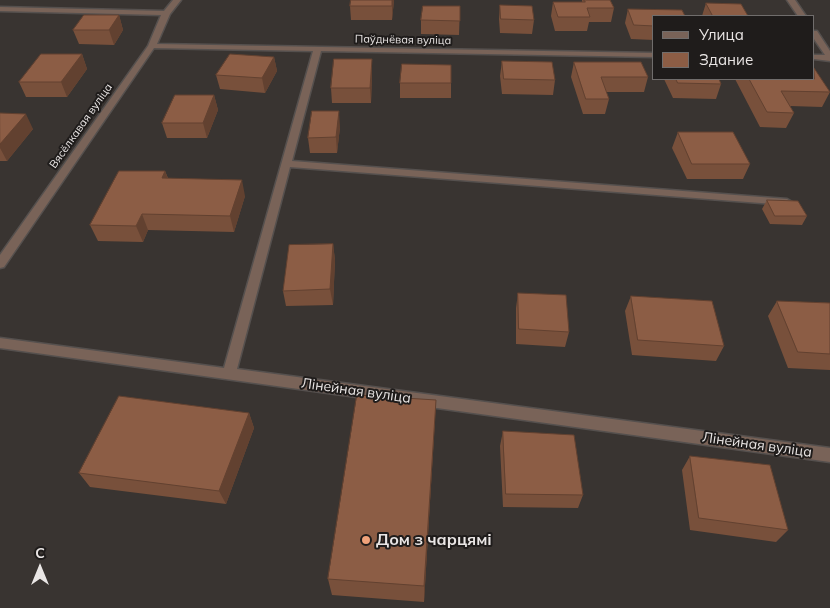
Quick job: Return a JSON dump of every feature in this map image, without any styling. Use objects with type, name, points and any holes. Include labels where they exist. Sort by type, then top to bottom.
[{"type":"street","name":"Вясёлкавая вуліца","points":[[0,264],[152,46],[166,13],[177,0]]},
{"type":"street","points":[[791,0],[801,15]]},
{"type":"street","points":[[0,9],[166,13]]},
{"type":"street","points":[[815,34],[830,57]]},
{"type":"street","name":"Паўднёвая вуліца","points":[[152,46],[652,55]]},
{"type":"street","points":[[229,374],[317,50]]},
{"type":"street","points":[[815,58],[830,57]]},
{"type":"street","points":[[286,164],[789,202]]},
{"type":"street","name":"Лінейная вуліца","points":[[0,343],[830,455]]},
{"type":"building","points":[[351,0],[392,0],[392,6],[350,6]]},
{"type":"building","points":[[584,0],[610,0],[614,8],[587,8],[590,17],[558,17],[553,2],[585,2]]},
{"type":"building","points":[[706,3],[741,4],[747,15],[712,15]]},
{"type":"building","points":[[500,5],[532,6],[534,20],[501,19]]},
{"type":"building","points":[[423,6],[460,6],[460,21],[421,20]]},
{"type":"building","points":[[628,9],[682,10],[684,15],[652,15],[652,26],[634,25]]},
{"type":"building","points":[[84,15],[119,15],[109,30],[73,30]]},
{"type":"building","points":[[41,54],[82,54],[61,82],[19,82]]},
{"type":"building","points":[[230,54],[274,57],[262,78],[216,75]]},
{"type":"building","points":[[334,59],[372,59],[370,88],[331,88]]},
{"type":"building","points":[[502,61],[552,62],[555,80],[504,79]]},
{"type":"building","points":[[574,62],[641,62],[648,77],[601,77],[609,99],[586,99]]},
{"type":"building","points":[[402,64],[451,65],[451,83],[400,83]]},
{"type":"building","points":[[815,70],[830,92],[781,91],[794,113],[767,112],[750,80],[815,80]]},
{"type":"building","points":[[676,80],[719,80],[721,84],[678,83]]},
{"type":"building","points":[[175,95],[214,95],[203,123],[162,123]]},
{"type":"building","points":[[312,111],[339,111],[336,137],[308,138]]},
{"type":"building","points":[[0,113],[26,114],[0,144]]},
{"type":"building","points":[[678,132],[733,132],[750,164],[692,164]]},
{"type":"building","points":[[119,171],[165,171],[162,178],[242,180],[230,216],[142,214],[136,226],[90,225]]},
{"type":"building","points":[[767,200],[798,201],[807,216],[775,216]]},
{"type":"building","points":[[333,244],[330,289],[283,291],[289,245]]},
{"type":"building","points":[[518,293],[566,295],[569,332],[519,329]]},
{"type":"building","points":[[631,296],[712,301],[724,346],[638,340]]},
{"type":"building","points":[[777,301],[830,303],[830,354],[798,352]]},
{"type":"building","points":[[357,395],[436,400],[424,586],[328,579]]},
{"type":"building","points":[[119,396],[249,413],[219,491],[79,473]]},
{"type":"building","points":[[503,431],[574,435],[583,495],[506,494]]},
{"type":"building","points":[[690,456],[770,465],[788,530],[699,518]]},
{"type":"place","name":"Дом з чарцямі","points":[[366,540]]}]
